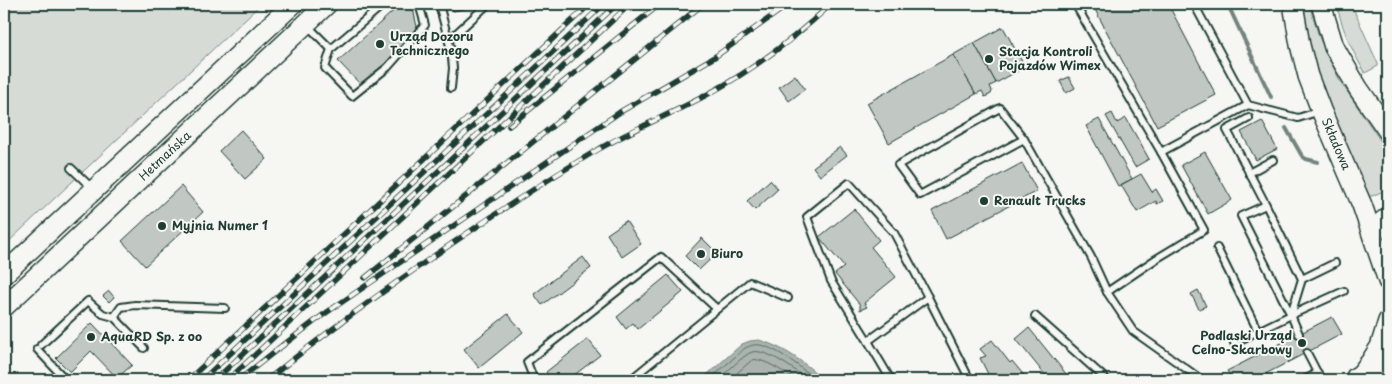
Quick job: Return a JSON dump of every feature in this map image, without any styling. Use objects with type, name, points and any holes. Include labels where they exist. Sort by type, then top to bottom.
[{"type":"main road","name":"Hetmańska","points":[[4,274],[292,4]]},
{"type":"main road","name":"Hetmańska","points":[[4,306],[327,4]]},
{"type":"main road","name":"Składowa","points":[[1293,4],[1308,76],[1362,205],[1388,281]]},
{"type":"main road","points":[[1321,4],[1334,47],[1358,88],[1388,131]]},
{"type":"main road","points":[[1373,236],[1388,217]]},
{"type":"main road","points":[[1355,377],[1372,361],[1380,347],[1388,322]]},
{"type":"main road","points":[[1355,377],[1379,371],[1388,373]]},
{"type":"lane","points":[[384,4],[331,49],[325,68],[352,96],[388,67],[425,26],[419,4]]},
{"type":"lane","points":[[440,4],[449,40],[453,68],[451,88]]},
{"type":"lane","points":[[449,40],[488,4]]},
{"type":"lane","points":[[1075,4],[1204,230],[1107,292]]},
{"type":"lane","points":[[1194,4],[1248,105]]},
{"type":"lane","points":[[305,24],[331,49]]},
{"type":"lane","points":[[1161,152],[1248,105],[1298,118],[1321,110]]},
{"type":"lane","points":[[1024,140],[920,195],[898,165],[1000,108],[1024,140],[1091,257],[1107,292],[1133,331],[1202,380]]},
{"type":"lane","points":[[1249,118],[1227,130],[1302,280],[1291,315]]},
{"type":"lane","points":[[1249,173],[1273,160]]},
{"type":"lane","points":[[71,168],[94,189]]},
{"type":"lane","points":[[891,380],[831,281],[807,217],[849,183],[894,233],[970,380]]},
{"type":"lane","points":[[1266,205],[1241,216],[1299,334]]},
{"type":"lane","points":[[1217,248],[1258,331]]},
{"type":"lane","points":[[534,380],[527,362],[661,257],[718,309]]},
{"type":"lane","points":[[1302,280],[1335,263]]},
{"type":"lane","points":[[630,380],[750,282],[788,298]]},
{"type":"lane","points":[[1234,343],[1344,291]]},
{"type":"lane","points":[[868,340],[928,297]]},
{"type":"lane","points":[[66,380],[39,347],[88,301],[103,314],[114,317],[144,348]]},
{"type":"lane","points":[[114,317],[121,307],[135,305],[225,308]]},
{"type":"lane","points":[[1035,316],[1107,380]]},
{"type":"lane","points":[[1307,352],[1321,380]]},
{"type":"lane","points":[[1304,380],[1318,373]]},
{"type":"shaded area","points":[[4,4],[261,4],[4,246]]},
{"type":"shaded area","points":[[1299,4],[1309,4],[1319,37],[1340,81],[1388,152],[1388,189],[1372,196],[1367,196],[1320,86]]},
{"type":"shaded area","points":[[1353,8],[1378,64],[1378,66],[1365,73],[1349,43],[1338,10]]},
{"type":"water","points":[[759,340],[794,356],[824,380],[701,380],[742,344]]},
{"type":"building","name":"Urząd Dozoru Technicznego","points":[[401,4],[412,4],[417,27],[386,64],[361,85],[338,61]]},
{"type":"building","points":[[452,4],[473,4],[473,7],[453,11]]},
{"type":"building","points":[[1092,4],[1168,4],[1216,95],[1157,126]]},
{"type":"building","points":[[1003,27],[1025,67],[996,83],[974,43]]},
{"type":"building","points":[[974,43],[996,83],[990,86],[991,94],[985,97],[982,91],[976,94],[953,55]]},
{"type":"building","points":[[953,55],[976,94],[889,143],[867,103]]},
{"type":"building","points":[[795,75],[805,89],[789,101],[779,87]]},
{"type":"building","points":[[1069,77],[1075,88],[1066,93],[1060,81]]},
{"type":"building","points":[[1112,113],[1117,123],[1126,118],[1149,159],[1135,167],[1106,116]]},
{"type":"building","points":[[1099,119],[1132,179],[1118,186],[1086,126]]},
{"type":"building","points":[[1262,121],[1277,149],[1256,160],[1241,132]]},
{"type":"building","points":[[241,130],[267,159],[245,179],[219,151]]},
{"type":"building","points":[[840,147],[847,155],[820,176],[813,167]]},
{"type":"building","points":[[1205,152],[1232,200],[1208,214],[1181,165]]},
{"type":"building","name":"Renault Trucks","points":[[1022,163],[1037,191],[946,239],[932,211]]},
{"type":"building","points":[[1141,174],[1152,192],[1156,189],[1163,201],[1157,204],[1156,201],[1137,212],[1121,185]]},
{"type":"building","points":[[770,180],[778,189],[755,210],[747,201]]},
{"type":"building","name":"Myjnia Numer 1","points":[[181,186],[203,212],[145,266],[122,241]]},
{"type":"building","points":[[854,209],[879,240],[871,247],[896,277],[864,303],[867,307],[860,310],[860,305],[835,274],[844,267],[819,237]]},
{"type":"building","points":[[626,221],[641,244],[622,257],[607,234]]},
{"type":"building","name":"Biuro","points":[[702,238],[717,253],[699,270],[685,256]]},
{"type":"building","points":[[583,257],[591,268],[542,305],[534,294]]},
{"type":"building","points":[[668,275],[683,292],[638,329],[633,323],[626,329],[617,317]]},
{"type":"building","points":[[1198,290],[1206,306],[1199,309],[1191,294]]},
{"type":"building","points":[[109,291],[114,297],[109,302],[103,296]]},
{"type":"building","points":[[508,314],[523,332],[479,368],[464,349]]},
{"type":"building","name":"Podlaski Urząd Celno-Skarbowy","points":[[1332,317],[1342,334],[1254,380],[1233,380],[1227,371]]},
{"type":"building","name":"AquaRD Sp. z oo","points":[[92,323],[132,365],[117,378],[91,351],[70,372],[56,358]]},
{"type":"building","points":[[1029,328],[1071,380],[1049,380],[1016,339]]},
{"type":"building","points":[[588,339],[600,355],[568,380],[552,380],[546,372]]},
{"type":"building","points":[[992,340],[1010,363],[1012,361],[1028,380],[998,380],[997,378],[991,380],[980,358],[986,356],[980,349]]},
{"type":"waterway","points":[[1229,7],[1271,97]]},
{"type":"waterway","points":[[1286,128],[1302,156],[1318,162]]},
{"type":"railway","points":[[188,380],[590,4]]},
{"type":"railway","points":[[202,380],[604,4]]},
{"type":"railway","points":[[215,380],[617,4]]},
{"type":"railway","points":[[228,380],[630,4]]},
{"type":"railway","points":[[509,126],[660,4]]},
{"type":"railway","points":[[365,278],[703,4]]},
{"type":"railway","points":[[278,349],[323,315],[620,112],[716,56],[789,4]]},
{"type":"railway","points":[[267,380],[368,302],[493,216],[599,149],[696,100],[742,74],[788,41],[831,4]]},
{"type":"railway","points":[[239,380],[284,344]]},
{"type":"place","name":"Urząd Dozoru Technicznego","points":[[380,44]]},
{"type":"place","name":"Stacja Kontroli Pojazdów Wimex","points":[[989,59]]},
{"type":"place","name":"Renault Trucks","points":[[984,201]]},
{"type":"place","name":"Myjnia Numer 1","points":[[162,226]]},
{"type":"place","name":"Biuro","points":[[701,254]]},
{"type":"place","name":"AquaRD Sp. z oo","points":[[91,337]]},
{"type":"place","name":"Podlaski Urząd Celno-Skarbowy","points":[[1302,343]]}]
